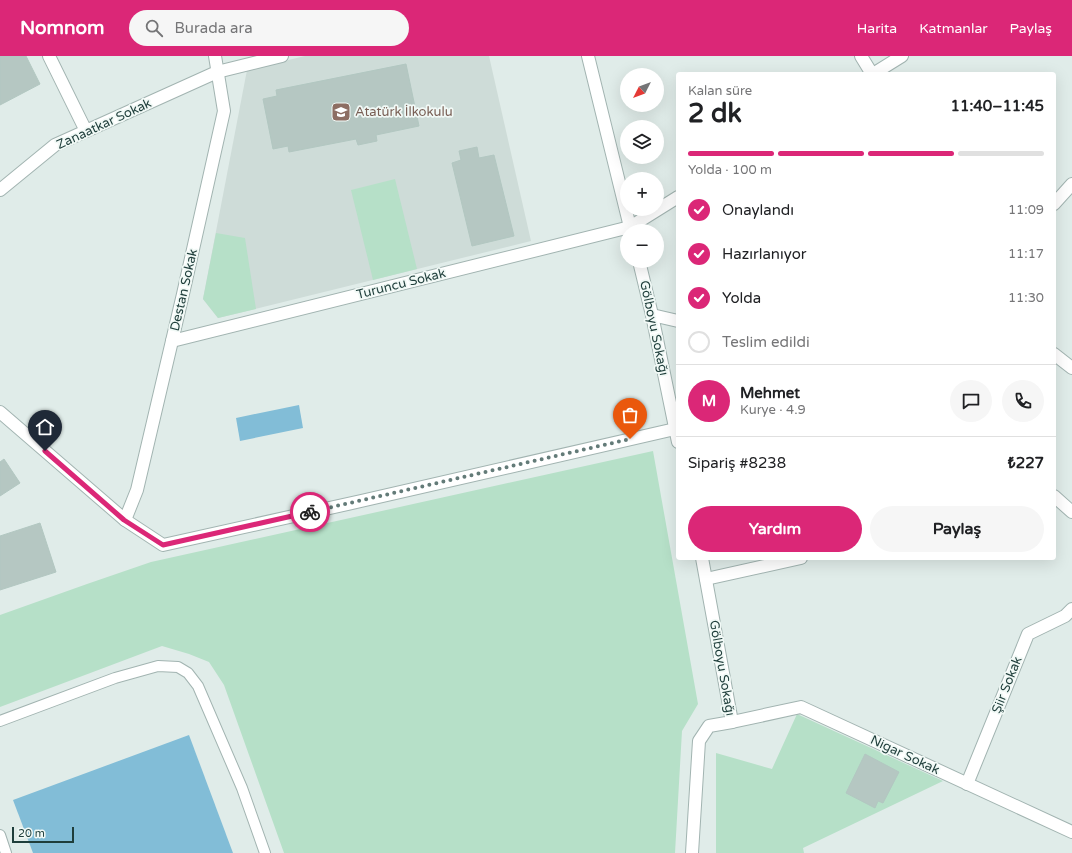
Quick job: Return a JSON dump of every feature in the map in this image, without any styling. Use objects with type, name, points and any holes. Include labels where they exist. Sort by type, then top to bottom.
[{"type":"street","points":[[49,56],[86,131]]},
{"type":"street","name":"Destan Sokak","points":[[124,520],[137,490],[224,111],[215,56]]},
{"type":"street","name":"Zanaatkar Sokak","points":[[0,190],[55,146],[86,131],[217,72],[282,56]]},
{"type":"street","points":[[588,56],[630,224]]},
{"type":"street","points":[[861,56],[871,72]]},
{"type":"street","points":[[875,72],[902,56]]},
{"type":"street","points":[[1056,202],[1072,184]]},
{"type":"street","name":"Turuncu Sokak","points":[[638,224],[676,198]]},
{"type":"street","name":"Turuncu Sokak","points":[[172,342],[620,232]]},
{"type":"street","name":"Gölboyu Sokağı","points":[[641,268],[676,424]]},
{"type":"street","points":[[652,315],[676,321]]},
{"type":"street","points":[[1056,356],[1072,368]]},
{"type":"street","points":[[0,412],[124,520],[163,545],[676,429]]},
{"type":"street","points":[[1056,498],[1072,512]]},
{"type":"street","name":"Gölboyu Sokağı","points":[[692,853],[699,742],[709,726],[732,722],[702,560]]},
{"type":"street","points":[[706,579],[792,560]]},
{"type":"street","name":"Şiir Sokak","points":[[967,784],[1028,634],[1064,616],[1072,609]]},
{"type":"street","name":"Nigar Sokak","points":[[732,722],[801,707],[1072,832]]},
{"type":"lane","points":[[0,721],[115,678],[158,666],[178,667],[188,673],[198,686],[242,788],[265,853]]},
{"type":"lane","points":[[0,835],[6,853]]},
{"type":"shaded area","points":[[305,56],[489,56],[531,241],[218,318],[203,299],[247,70]]},
{"type":"green space","points":[[395,179],[417,269],[373,280],[351,190]]},
{"type":"green space","points":[[216,233],[245,238],[256,309],[218,318],[203,299]]},
{"type":"green space","points":[[653,451],[698,704],[682,731],[675,853],[284,853],[224,685],[209,662],[162,646],[0,707],[0,615],[151,562]]},
{"type":"green space","points":[[797,714],[943,781],[803,848],[804,853],[716,853],[716,753],[772,769]]},
{"type":"water","points":[[299,405],[303,428],[240,441],[236,418]]},
{"type":"water","points":[[189,735],[233,853],[33,853],[13,800]]},
{"type":"building","points":[[0,56],[26,56],[40,84],[0,105]]},
{"type":"building","name":"Atatürk İlkokulu","points":[[406,64],[419,126],[376,135],[377,141],[358,145],[356,139],[289,152],[288,146],[273,149],[263,99],[277,96],[276,90]]},
{"type":"building","points":[[477,147],[479,158],[494,155],[514,236],[472,246],[452,163],[461,160],[459,151]]},
{"type":"building","points":[[4,459],[20,483],[0,496],[0,462]]},
{"type":"building","points":[[40,523],[56,572],[0,590],[0,536]]},
{"type":"building","points":[[865,754],[899,772],[883,803],[878,801],[875,808],[846,793]]},
{"type":"way so far","points":[[310,512],[630,439]]},
{"type":"place","name":"Atatürk İlkokulu","points":[[341,112]]},
{"type":"route","points":[[45,451],[124,520],[163,545],[310,512]]}]
